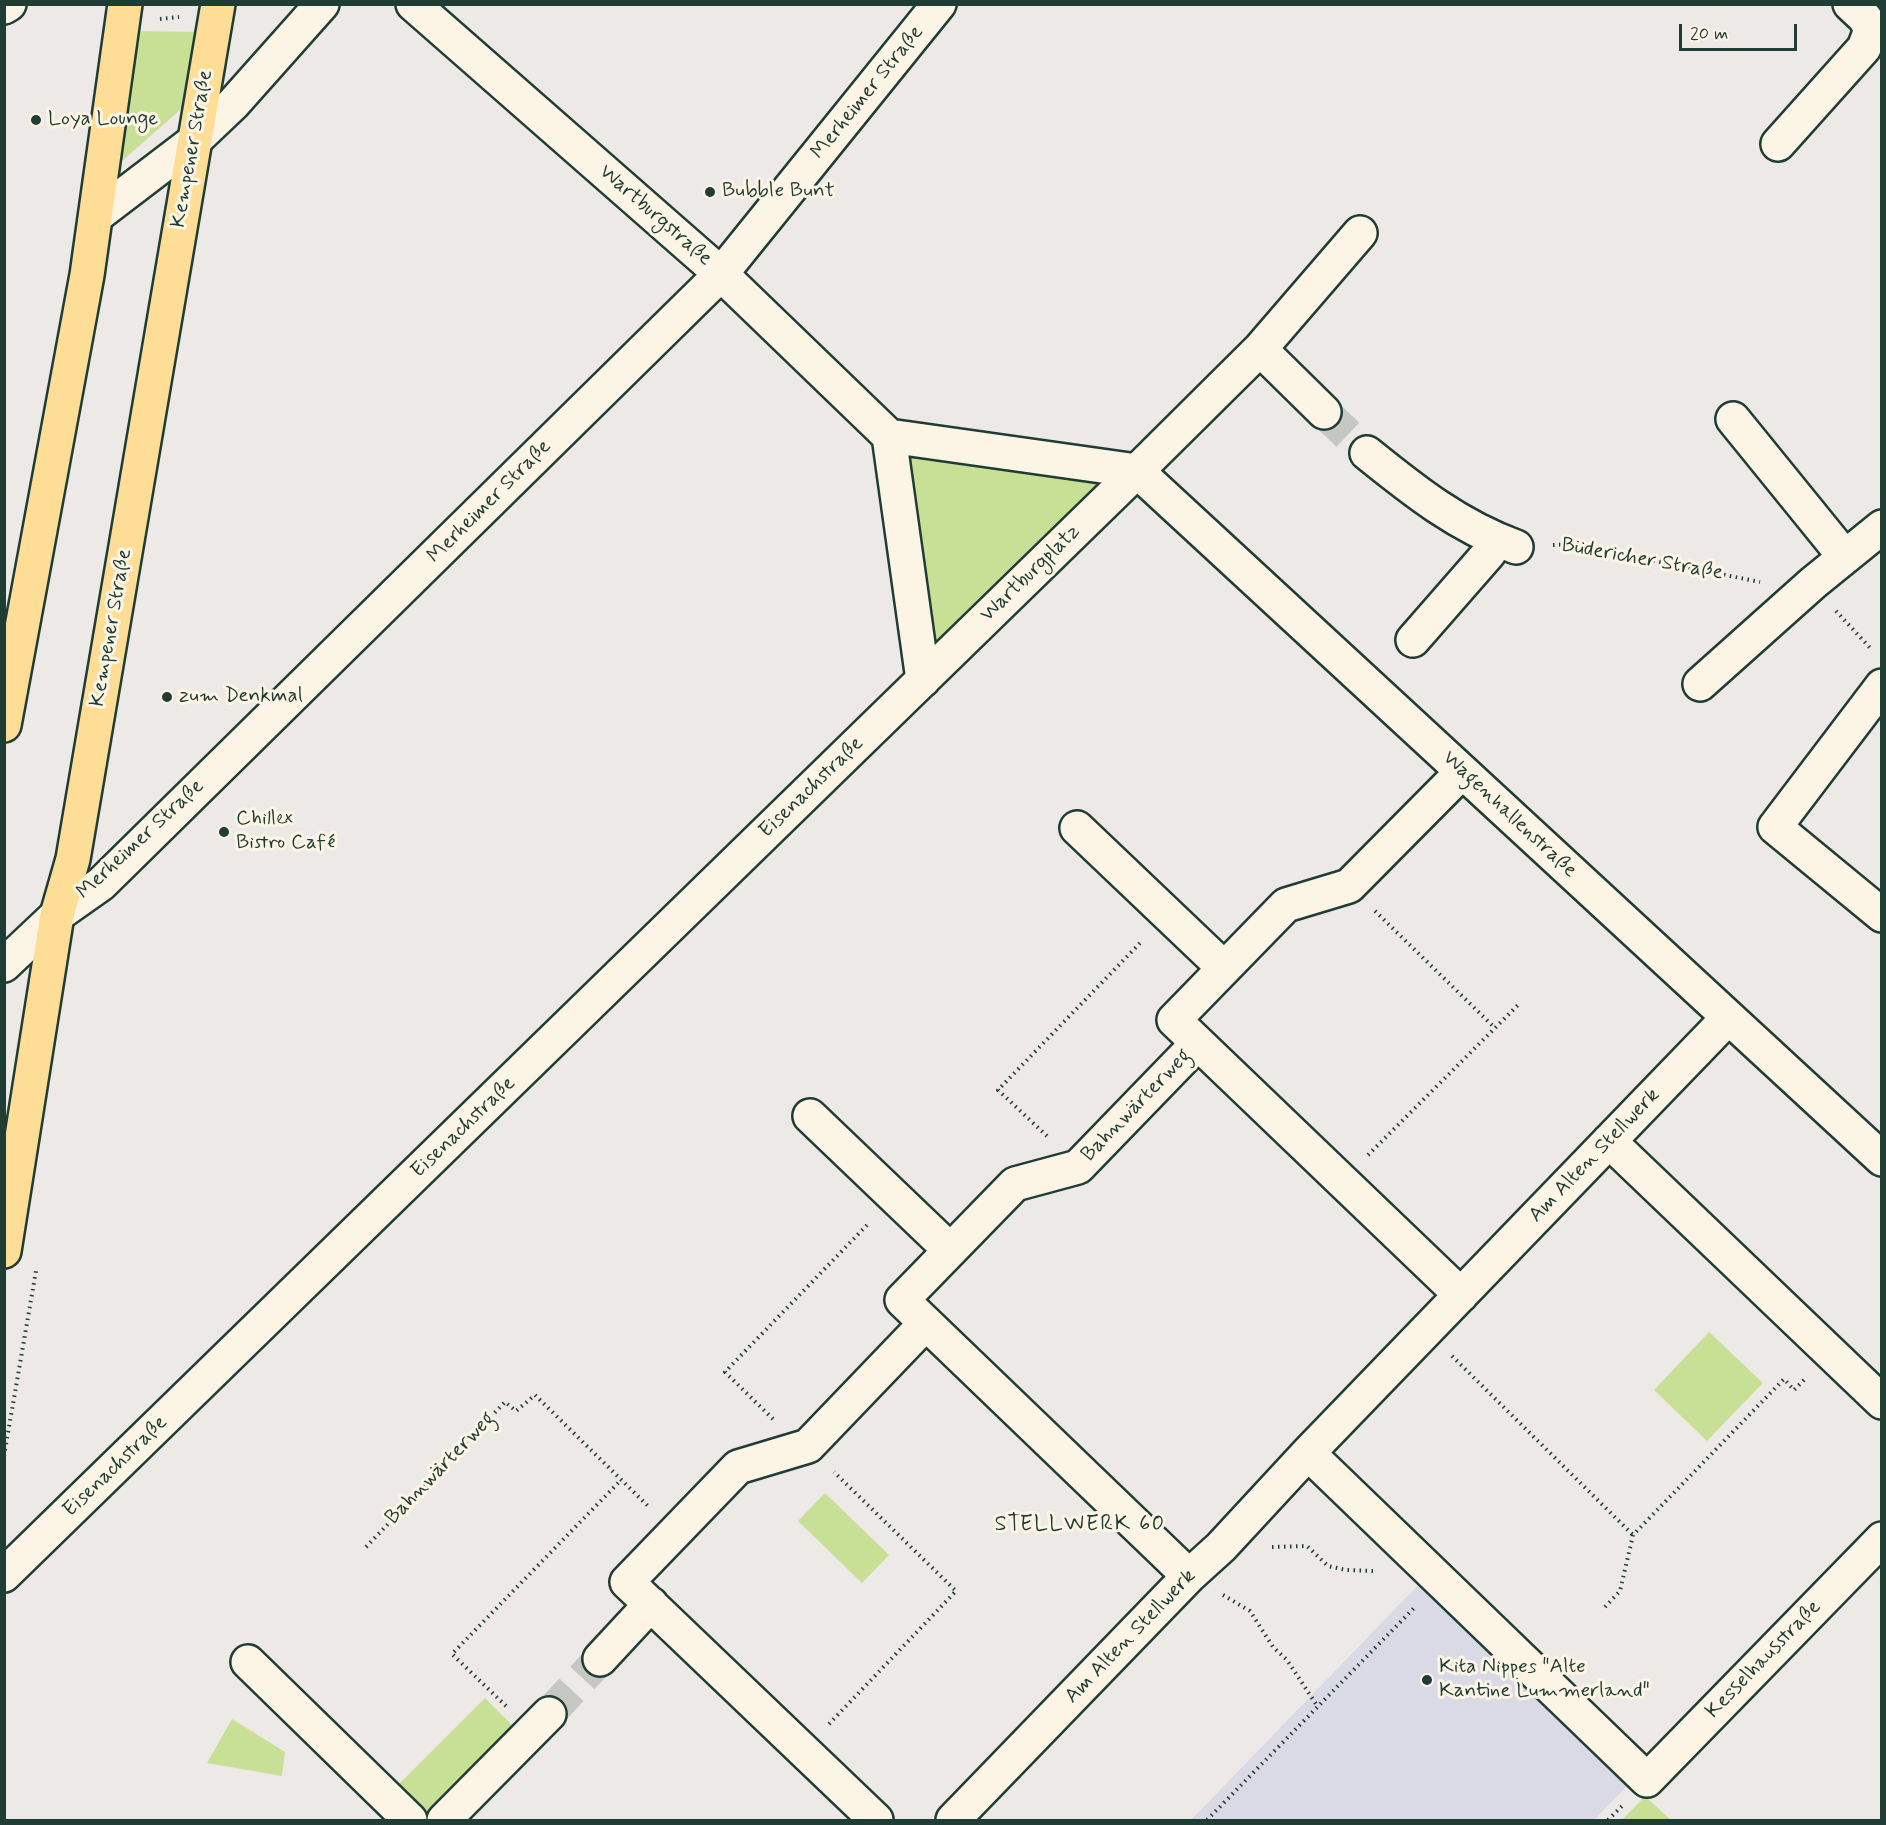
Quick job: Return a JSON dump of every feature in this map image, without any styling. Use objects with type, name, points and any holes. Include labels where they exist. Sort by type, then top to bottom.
[{"type":"main road","name":"Kempener Straße","points":[[4,1251],[57,915],[73,859],[218,4]]},
{"type":"main road","points":[[4,725],[96,216],[137,12]]},
{"type":"street","points":[[4,7],[9,4]]},
{"type":"street","points":[[96,216],[194,142],[233,104],[322,4]]},
{"type":"street","name":"Wartburgstraße","points":[[413,4],[721,274],[889,436]]},
{"type":"street","name":"Merheimer Straße","points":[[4,965],[57,915],[101,884],[721,274],[939,4]]},
{"type":"street","points":[[1778,144],[1864,48],[1871,30],[1865,18],[1850,4]]},
{"type":"street","points":[[923,680],[889,436],[1137,471],[1260,348],[1360,233]]},
{"type":"street","points":[[1260,348],[1324,412]]},
{"type":"street","points":[[1733,419],[1845,557]]},
{"type":"street","points":[[1367,453],[1432,505],[1506,543]]},
{"type":"street","name":"Wartburgplatz","points":[[923,680],[1137,471]]},
{"type":"street","name":"Wagenhallenstraße","points":[[1137,471],[1881,1159]]},
{"type":"street","points":[[1700,684],[1803,592],[1881,527]]},
{"type":"street","points":[[1413,640],[1489,553],[1506,543]]},
{"type":"street","name":"Eisenachstraße","points":[[4,1575],[923,680]]},
{"type":"street","points":[[1881,686],[1775,826],[1881,915]]},
{"type":"street","name":"Bahnwärterweg","points":[[1189,1576],[902,1300],[1015,1184],[1078,1167],[1198,1043],[1174,1020],[1286,904],[1349,886],[1462,772]]},
{"type":"street","points":[[1077,828],[1224,968]]},
{"type":"street","name":"Am Alten Stellwerk","points":[[953,1821],[1189,1576],[1221,1547],[1308,1453],[1728,1018]]},
{"type":"street","points":[[1198,1043],[1461,1295]]},
{"type":"street","points":[[810,1116],[950,1250]]},
{"type":"street","points":[[1609,1141],[1881,1402]]},
{"type":"street","points":[[876,1821],[627,1582],[738,1467],[794,1450],[926,1323]]},
{"type":"street","points":[[1308,1453],[1440,1581]]},
{"type":"street","name":"Kesselhausstraße","points":[[1440,1581],[1647,1780],[1881,1539]]},
{"type":"street","points":[[600,1659],[651,1604]]},
{"type":"street","points":[[248,1662],[410,1821]]},
{"type":"street","points":[[444,1821],[541,1723]]},
{"type":"path","points":[[137,12],[181,17]]},
{"type":"path","name":"Büdericher Straße","points":[[1506,543],[1571,544],[1803,592],[1850,628],[1874,651]]},
{"type":"path","points":[[1349,886],[1495,1028]]},
{"type":"path","name":"Bahnwärterweg","points":[[1054,1174],[1047,1137],[998,1090],[1167,914]]},
{"type":"path","points":[[1342,1181],[1518,1005]]},
{"type":"path","points":[[803,1751],[956,1591],[794,1450],[773,1419],[725,1372],[895,1197]]},
{"type":"path","points":[[1426,1331],[1633,1535]]},
{"type":"path","points":[[1605,1606],[1620,1591],[1633,1535],[1784,1379],[1794,1390],[1831,1353]]},
{"type":"path","name":"Bahnwärterweg","points":[[366,1547],[506,1402],[516,1412],[535,1395],[675,1532]]},
{"type":"path","points":[[541,1723],[452,1654],[621,1480]]},
{"type":"path","points":[[1221,1547],[1235,1558],[1268,1547],[1307,1546],[1328,1566],[1346,1570],[1371,1569],[1379,1574]]},
{"type":"path","points":[[1189,1576],[1250,1611],[1273,1647],[1287,1660],[1318,1707]]},
{"type":"path","points":[[1207,1821],[1440,1581]]},
{"type":"shaded area","name":"Kita Nippes \"Alte Kantine Lummerland\"","points":[[1424,1579],[1632,1781],[1594,1820],[1191,1820]]},
{"type":"green space","points":[[137,31],[199,32],[188,103],[114,168]]},
{"type":"green space","points":[[908,453],[1101,485],[933,650]]},
{"type":"green space","points":[[1709,1332],[1763,1383],[1707,1441],[1654,1390]]},
{"type":"green space","points":[[825,1493],[889,1555],[862,1583],[798,1521]]},
{"type":"green space","points":[[485,1698],[514,1727],[422,1820],[391,1792]]},
{"type":"green space","points":[[232,1719],[285,1752],[282,1776],[207,1763]]},
{"type":"green space","points":[[1645,1796],[1671,1820],[1622,1820]]},
{"type":"tunnel","points":[[1324,412],[1367,453]]},
{"type":"tunnel","points":[[549,1714],[600,1659]]},
{"type":"place","name":"Loya Lounge","points":[[36,120]]},
{"type":"place","name":"Bubble Bunt","points":[[710,192]]},
{"type":"place","name":"zum Denkmal","points":[[167,697]]},
{"type":"place","name":"Chillex Bistro Café","points":[[224,832]]},
{"type":"place","name":"Kita Nippes \"Alte Kantine Lummerland\"","points":[[1427,1680]]},
{"type":"district","name":"STELLWERK 60","points":[[1080,1525]]}]
